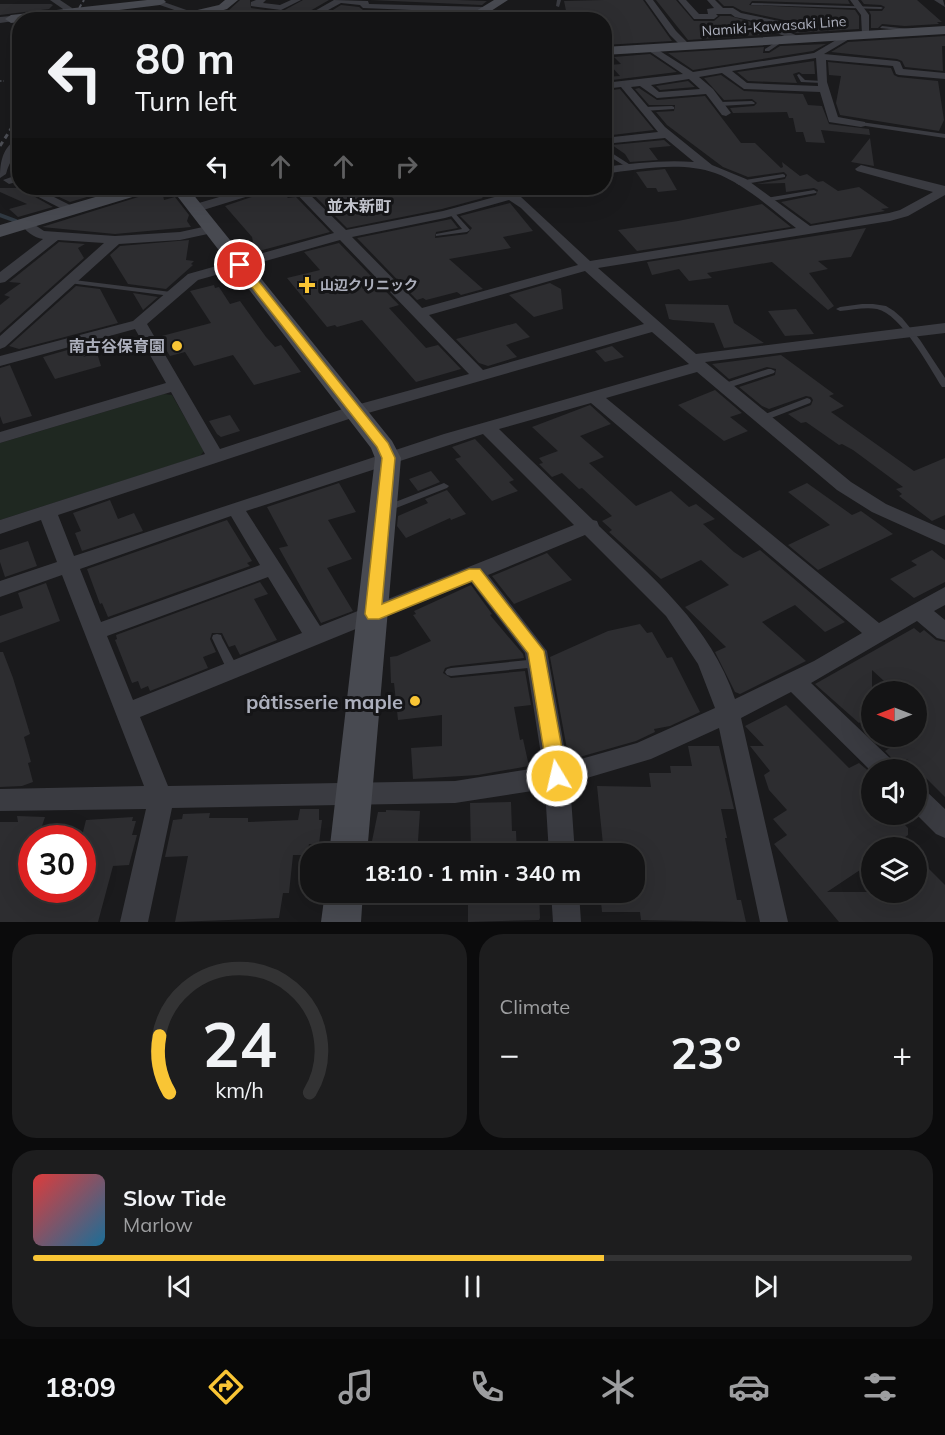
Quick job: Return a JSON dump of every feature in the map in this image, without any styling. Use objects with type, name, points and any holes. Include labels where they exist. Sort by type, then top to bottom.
[{"type":"street","points":[[54,0],[68,8],[66,12]]},
{"type":"street","points":[[199,12],[223,7],[232,0]]},
{"type":"street","points":[[262,0],[254,4],[281,8],[297,0]]},
{"type":"street","points":[[317,12],[340,0],[403,7],[484,10]]},
{"type":"street","points":[[480,12],[502,0]]},
{"type":"street","points":[[650,0],[673,33],[686,46]]},
{"type":"street","points":[[682,0],[697,17],[714,16],[710,11],[733,11],[738,15],[785,22],[771,28],[801,39]]},
{"type":"street","points":[[711,0],[721,11]]},
{"type":"street","points":[[854,0],[865,15],[866,34]]},
{"type":"street","points":[[938,0],[945,5]]},
{"type":"street","points":[[105,12],[160,2],[191,12]]},
{"type":"street","points":[[15,12],[24,6]]},
{"type":"street","points":[[400,12],[403,7]]},
{"type":"street","points":[[0,28],[5,19]]},
{"type":"street","name":"Namiki-Kawasaki Line","points":[[612,51],[945,30]]},
{"type":"street","points":[[819,56],[848,36]]},
{"type":"street","points":[[652,49],[692,74],[726,113]]},
{"type":"street","points":[[819,56],[823,86],[833,120],[861,124]]},
{"type":"street","points":[[612,86],[643,83],[819,56],[897,64],[899,72],[945,76]]},
{"type":"street","points":[[724,69],[744,86],[823,86]]},
{"type":"street","points":[[643,83],[657,95],[709,91]]},
{"type":"street","points":[[624,85],[667,134],[709,168]]},
{"type":"street","points":[[612,140],[667,134]]},
{"type":"street","points":[[10,178],[2,163],[12,151]]},
{"type":"street","points":[[612,170],[649,165],[709,168],[722,171],[806,230]]},
{"type":"street","points":[[861,169],[944,190]]},
{"type":"street","points":[[419,314],[588,266],[898,215],[944,190]]},
{"type":"street","points":[[42,195],[72,209]]},
{"type":"street","points":[[0,231],[119,195]]},
{"type":"street","points":[[185,195],[383,446],[388,458],[349,843]]},
{"type":"street","points":[[27,224],[40,235],[115,240],[180,236],[204,219],[248,195]]},
{"type":"street","points":[[307,195],[481,377]]},
{"type":"street","points":[[0,361],[138,324],[189,278],[343,235],[451,212],[515,195]]},
{"type":"street","points":[[512,196],[525,205],[655,326],[844,486],[879,508],[945,538]]},
{"type":"street","points":[[0,279],[54,236]]},
{"type":"street","points":[[0,344],[115,240]]},
{"type":"street","points":[[138,324],[142,327],[216,457]]},
{"type":"street","points":[[0,527],[355,411],[655,326]]},
{"type":"street","points":[[0,589],[388,458],[595,398],[697,362],[945,328]]},
{"type":"street","points":[[0,438],[175,385]]},
{"type":"street","points":[[595,398],[877,634]]},
{"type":"street","points":[[486,428],[590,526],[673,610],[693,636],[719,685],[729,713],[774,922]]},
{"type":"street","points":[[235,508],[315,636]]},
{"type":"street","points":[[47,512],[161,799],[134,922]]},
{"type":"street","points":[[128,712],[590,526]]},
{"type":"street","points":[[96,632],[272,568]]},
{"type":"street","points":[[475,573],[536,651],[557,776],[561,843]]},
{"type":"street","points":[[0,800],[161,799],[454,792],[557,776],[642,752],[729,713],[794,681],[945,595]]},
{"type":"street","points":[[918,610],[945,632]]},
{"type":"street","points":[[794,681],[875,759]]},
{"type":"street","points":[[927,809],[945,826]]},
{"type":"street","points":[[341,922],[343,903]]},
{"type":"street","points":[[566,903],[567,922]]},
{"type":"lane","points":[[752,4],[881,8]]},
{"type":"lane","points":[[882,27],[917,31]]},
{"type":"lane","points":[[767,50],[783,40]]},
{"type":"lane","points":[[799,75],[803,81],[823,86]]},
{"type":"lane","points":[[720,104],[752,103]]},
{"type":"lane","points":[[644,109],[672,108]]},
{"type":"lane","points":[[861,124],[945,136]]},
{"type":"lane","points":[[612,155],[630,167]]},
{"type":"lane","points":[[739,183],[783,176]]},
{"type":"lane","points":[[766,200],[814,192]]},
{"type":"lane","points":[[438,235],[467,230],[451,212]]},
{"type":"lane","points":[[69,281],[171,294]]},
{"type":"lane","points":[[840,309],[884,308],[910,332],[945,385]]},
{"type":"lane","points":[[725,386],[771,371]]},
{"type":"lane","points":[[763,418],[807,401]]},
{"type":"lane","points":[[382,511],[444,486]]},
{"type":"lane","points":[[217,638],[233,670]]},
{"type":"lane","points":[[451,672],[539,663]]},
{"type":"shaded area","points":[[164,394],[172,395],[204,451],[200,456],[0,520],[0,443]]},
{"type":"building","points":[[240,0],[250,0],[251,8],[281,12],[225,12]]},
{"type":"building","points":[[303,0],[329,0],[308,12],[281,12]]},
{"type":"building","points":[[370,0],[457,0],[487,1],[482,5]]},
{"type":"building","points":[[643,0],[672,41],[612,45],[612,12],[566,12],[564,1]]},
{"type":"building","points":[[656,0],[676,0],[694,21],[714,21],[720,16],[730,16],[766,26],[766,31],[773,34],[688,40]]},
{"type":"building","points":[[718,0],[848,0],[850,4],[752,1],[749,5],[855,10],[859,16],[859,29],[796,33],[785,28],[784,20],[742,11],[733,6],[724,6]]},
{"type":"building","points":[[861,0],[917,0],[942,22],[905,26],[882,24],[878,28],[871,28],[869,11],[882,11],[885,7],[864,4]]},
{"type":"building","points":[[0,4],[53,5],[49,9],[0,15]]},
{"type":"building","points":[[341,5],[359,7],[363,10],[414,12],[330,12]]},
{"type":"building","points":[[945,36],[945,46],[942,46],[943,71],[905,67],[902,61],[897,59],[831,52],[848,42]]},
{"type":"building","points":[[826,44],[813,51],[693,70],[668,53],[764,47],[763,53],[769,53],[780,46]]},
{"type":"building","points":[[650,54],[677,72],[612,80],[612,76],[620,76],[612,67],[612,65],[621,64],[614,57]]},
{"type":"building","points":[[814,61],[815,74],[799,72],[793,74],[797,83],[748,81],[737,72]]},
{"type":"building","points":[[828,62],[891,68],[894,75],[898,77],[938,81],[944,120],[939,131],[840,115],[836,103],[841,76],[829,75]]},
{"type":"building","points":[[721,75],[744,91],[803,94],[808,105],[822,106],[829,124],[869,129],[870,135],[821,130],[825,143],[806,142],[803,132],[796,132],[793,118],[789,118],[787,112],[733,113],[730,108],[754,106],[757,103],[752,99],[724,100],[704,78]]},
{"type":"building","points":[[688,81],[695,87],[660,90],[656,86]]},
{"type":"building","points":[[639,88],[657,100],[705,96],[741,143],[755,143],[781,168],[783,167],[782,162],[800,176],[807,174],[838,191],[859,187],[889,208],[881,209],[885,211],[811,224],[781,202],[816,195],[818,190],[814,188],[786,192],[785,183],[757,184],[785,179],[787,175],[784,172],[748,177],[723,167],[667,125],[656,112],[674,111],[675,105],[649,105],[635,89]]},
{"type":"building","points":[[620,89],[654,130],[612,135],[612,90]]},
{"type":"building","points":[[870,138],[874,166],[851,162]]},
{"type":"building","points":[[664,140],[671,146],[649,148],[658,160],[630,162],[625,154],[612,145]]},
{"type":"building","points":[[665,169],[677,190],[658,192],[656,188],[647,188],[636,172]]},
{"type":"building","points":[[0,188],[12,188],[12,195],[32,195],[53,207],[18,217],[9,209],[27,204],[0,192]]},
{"type":"building","points":[[55,195],[94,195],[70,202]]},
{"type":"building","points":[[145,195],[163,195],[164,200],[175,197],[189,215],[187,221],[191,227],[115,234],[42,227]]},
{"type":"building","points":[[257,195],[296,197],[330,232],[255,252],[252,237],[225,206]]},
{"type":"building","points":[[314,195],[480,195],[483,198],[442,209],[347,228]]},
{"type":"building","points":[[510,203],[533,231],[503,237],[511,248],[449,259],[483,289],[461,295],[457,292],[417,300],[357,238],[451,219],[458,228],[436,232],[435,238],[467,234],[472,228],[460,216]]},
{"type":"building","points":[[762,204],[791,227],[637,251],[618,230],[678,221]]},
{"type":"building","points":[[866,228],[851,257],[818,261],[828,269],[809,273],[834,306],[828,310],[772,262],[707,273],[712,278],[689,281],[679,269],[652,275],[647,262]]},
{"type":"building","points":[[189,240],[186,260],[194,261],[191,264],[193,265],[166,289],[128,284],[110,255],[120,246]]},
{"type":"building","points":[[59,242],[85,244],[78,248],[84,258],[0,333],[0,305],[10,297],[4,295],[21,283],[9,282]]},
{"type":"building","points":[[339,243],[399,305],[389,308],[426,348],[438,345],[461,369],[416,382],[362,320],[337,327],[335,325],[327,327],[287,278],[320,270],[304,252]]},
{"type":"building","points":[[550,283],[561,289],[563,309],[534,317],[509,295]]},
{"type":"building","points":[[214,285],[215,288],[219,287],[230,304],[240,301],[266,337],[275,347],[281,345],[301,372],[254,385],[233,355],[194,366],[185,352],[170,356],[158,337],[211,323],[190,291]]},
{"type":"building","points":[[76,286],[100,289],[118,323],[19,349],[9,346]]},
{"type":"building","points":[[133,293],[158,297],[143,310]]},
{"type":"building","points":[[665,304],[728,305],[734,323],[764,343],[724,348],[714,323],[669,319]]},
{"type":"building","points":[[796,309],[814,334],[785,336],[768,311]]},
{"type":"building","points":[[516,323],[530,337],[506,345],[517,357],[488,366],[479,363],[456,339]]},
{"type":"building","points":[[102,340],[83,357],[97,353],[101,366],[55,379],[43,357]]},
{"type":"building","points":[[612,346],[624,357],[605,362],[595,351]]},
{"type":"building","points":[[781,355],[834,394],[829,396],[844,406],[831,412],[914,471],[945,458],[945,515],[932,521],[899,496],[902,494],[896,489],[903,487],[853,450],[842,444],[839,445],[806,422],[801,423],[788,414],[811,405],[813,400],[811,397],[806,396],[769,409],[739,387],[775,375],[776,369],[767,367],[729,379],[712,364]]},
{"type":"building","points":[[10,365],[32,416],[3,424],[0,416],[0,368]]},
{"type":"building","points":[[715,390],[742,413],[730,417],[748,431],[724,441],[678,405]]},
{"type":"building","points":[[590,405],[611,424],[580,436],[604,457],[589,463],[636,506],[671,491],[689,507],[696,504],[715,519],[703,524],[734,552],[743,558],[760,550],[845,622],[825,632],[795,605],[762,622],[806,661],[740,694],[735,692],[715,652],[726,647],[685,607],[729,585],[701,560],[661,579],[609,532],[612,530],[602,521],[612,516],[562,473],[552,477],[539,464],[543,463],[539,458],[558,451],[532,427]]},
{"type":"building","points":[[230,415],[240,431],[221,437],[209,421]]},
{"type":"building","points":[[475,439],[514,480],[509,482],[518,491],[492,501],[455,459],[461,457],[452,447]]},
{"type":"building","points":[[431,471],[440,482],[418,491],[409,479]]},
{"type":"building","points":[[339,483],[356,512],[328,520],[352,559],[327,568],[353,611],[321,623],[279,548],[288,546],[267,507]]},
{"type":"building","points":[[807,483],[852,515],[861,511],[893,534],[818,570],[788,545],[830,525],[788,492]]},
{"type":"building","points":[[447,490],[466,514],[451,520],[450,518],[406,538],[397,526],[398,516],[428,503],[425,499]]},
{"type":"building","points":[[110,500],[118,519],[134,513],[143,531],[82,551],[75,533],[81,531],[73,513]]},
{"type":"building","points":[[227,520],[252,561],[247,563],[250,566],[108,617],[102,603],[100,604],[87,569]]},
{"type":"building","points":[[28,541],[37,566],[5,577],[0,562],[0,550]]},
{"type":"building","points":[[932,550],[945,560],[945,582],[914,598],[890,579],[917,565],[911,561]]},
{"type":"building","points":[[547,553],[572,580],[514,604],[492,576]]},
{"type":"building","points":[[260,582],[268,594],[254,599],[277,640],[240,655],[235,645],[229,647],[222,633],[212,633],[210,639],[216,652],[203,657],[208,668],[150,691],[148,686],[141,689],[138,681],[132,683],[115,640],[116,635]]},
{"type":"building","points":[[46,583],[60,621],[0,643],[0,616],[23,608],[18,593]]},
{"type":"building","points":[[471,585],[492,614],[490,615],[524,658],[451,666],[445,668],[443,673],[451,678],[525,671],[531,705],[514,707],[520,740],[523,739],[529,766],[478,775],[413,779],[411,748],[442,746],[442,715],[398,720],[394,683],[391,683],[390,657],[431,641],[413,615],[416,614],[414,611]]},
{"type":"building","points":[[640,624],[647,633],[652,632],[667,658],[672,657],[700,712],[670,726],[654,729],[655,732],[636,741],[569,760],[550,657],[608,631]]},
{"type":"building","points":[[914,628],[920,633],[924,630],[936,640],[945,642],[945,797],[927,779],[927,759],[892,759],[885,751],[891,747],[927,747],[927,681],[884,681],[872,670],[872,681],[861,681],[861,722],[859,723],[815,684]]},
{"type":"building","points":[[0,652],[3,652],[13,678],[30,734],[24,737],[31,762],[28,763],[33,782],[22,786],[0,787]]},
{"type":"building","points":[[786,705],[849,768],[859,763],[861,765],[861,825],[905,825],[908,828],[908,835],[905,837],[861,837],[861,869],[827,892],[861,892],[861,903],[927,903],[927,867],[945,885],[945,922],[839,922],[774,844],[787,835],[773,819],[787,810],[769,790],[764,775],[770,771],[750,746],[764,746],[745,726]]},
{"type":"building","points":[[688,746],[719,746],[734,809],[721,809],[727,838],[725,838],[737,900],[741,900],[746,922],[641,920],[640,912],[602,912],[601,903],[645,903],[645,843],[603,843],[597,786],[651,787],[649,773],[671,773],[670,766],[692,766]]},
{"type":"building","points":[[511,802],[512,831],[516,831],[517,843],[471,843],[470,803]]},
{"type":"building","points":[[300,809],[319,809],[319,820],[322,820],[319,843],[300,843],[300,855],[293,855],[289,893],[283,893],[279,918],[175,922],[188,856],[165,857],[173,820],[182,819],[183,814],[210,813],[209,818],[248,818],[248,822],[298,820]]},
{"type":"building","points":[[386,810],[420,811],[418,841],[372,841],[378,812],[386,812]]},
{"type":"building","points":[[17,816],[45,817],[42,825],[18,825],[18,903],[96,903],[96,825],[85,825],[86,820],[133,817],[132,821],[136,821],[132,835],[137,835],[129,865],[113,866],[98,922],[0,922],[0,822],[18,822]]},
{"type":"building","points":[[468,903],[539,903],[539,920],[468,922]]},
{"type":"waterway","points":[[0,215],[16,221]]},
{"type":"railway","points":[[77,12],[84,0]]},
{"type":"railway","points":[[0,146],[12,127]]},
{"type":"place","name":"山辺クリニック","points":[[307,285]]},
{"type":"place","name":"南古谷保育園","points":[[177,346]]},
{"type":"place","name":"pâtisserie maple","points":[[415,701]]},
{"type":"district","name":"並木新町","points":[[359,206]]},
{"type":"route","points":[[240,265],[383,446],[388,458],[374,614],[475,573],[536,651],[557,776]]}]
